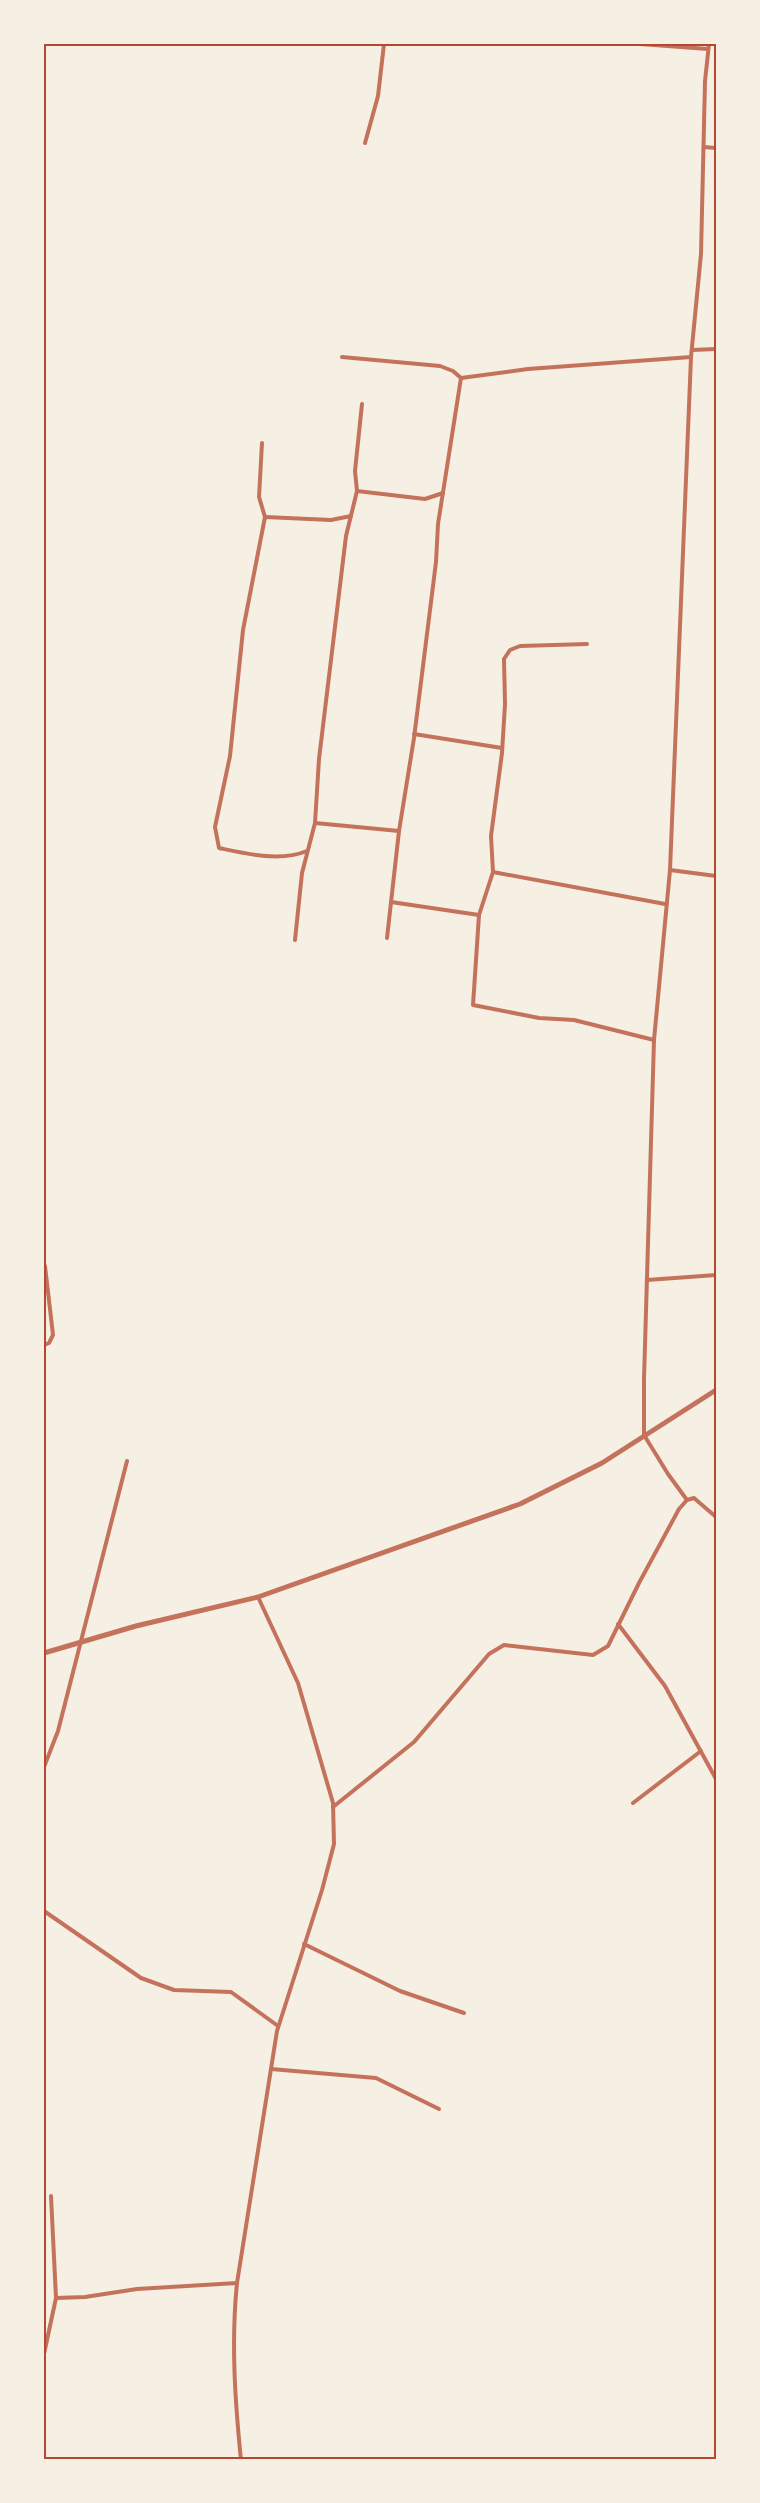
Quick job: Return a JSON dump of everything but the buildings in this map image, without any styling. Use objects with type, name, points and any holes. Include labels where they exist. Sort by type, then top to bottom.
[{"type":"street","points":[[365,143],[378,96],[384,44]]},
{"type":"street","points":[[640,44],[709,46],[701,254],[691,357],[670,870],[654,1040],[646,1280],[644,1435],[687,1500]]},
{"type":"street","points":[[704,147],[717,148]]},
{"type":"street","points":[[692,350],[717,349]]},
{"type":"street","points":[[342,357],[440,366],[453,371],[461,378],[528,369],[691,357]]},
{"type":"street","points":[[387,938],[399,831],[461,378]]},
{"type":"street","points":[[295,940],[302,873],[315,823],[319,759],[346,536],[357,491],[355,471],[362,404]]},
{"type":"street","points":[[262,443],[259,497],[265,517],[243,630],[230,756],[215,827],[219,848],[259,856],[298,855],[307,851]]},
{"type":"street","points":[[357,491],[425,499],[444,493]]},
{"type":"street","points":[[265,517],[331,520],[351,516]]},
{"type":"street","points":[[587,644],[520,646],[510,650],[504,659],[505,704],[502,748],[491,836],[493,872],[479,915],[473,1005],[539,1018],[574,1020],[654,1040]]},
{"type":"street","points":[[414,734],[502,748]]},
{"type":"street","points":[[315,823],[399,831]]},
{"type":"street","points":[[670,870],[717,876]]},
{"type":"street","points":[[493,872],[665,904]]},
{"type":"street","points":[[391,902],[479,915]]},
{"type":"street","points":[[44,1345],[49,1343],[53,1335],[45,1266]]},
{"type":"street","points":[[646,1280],[717,1275]]},
{"type":"street","points":[[44,1653],[136,1626],[258,1597],[520,1504],[602,1463],[717,1390]]},
{"type":"street","points":[[44,1767],[58,1731],[127,1461]]},
{"type":"street","points":[[333,1807],[414,1742],[489,1654],[504,1645],[593,1654],[608,1646],[679,1509],[687,1500],[694,1498],[717,1517]]},
{"type":"street","points":[[241,2460],[234,2371],[237,2283],[279,2026],[334,1844],[333,1807],[298,1683],[258,1597]]},
{"type":"street","points":[[618,1624],[665,1686],[717,1779]]},
{"type":"street","points":[[633,1803],[701,1751]]},
{"type":"street","points":[[44,1911],[141,1978],[174,1990],[231,1992],[279,2026]]},
{"type":"street","points":[[304,1944],[400,1991],[464,2013]]},
{"type":"street","points":[[271,2069],[376,2078],[439,2109]]},
{"type":"street","points":[[44,2354],[56,2298],[51,2196]]},
{"type":"street","points":[[56,2298],[85,2297],[136,2289],[237,2283]]}]
